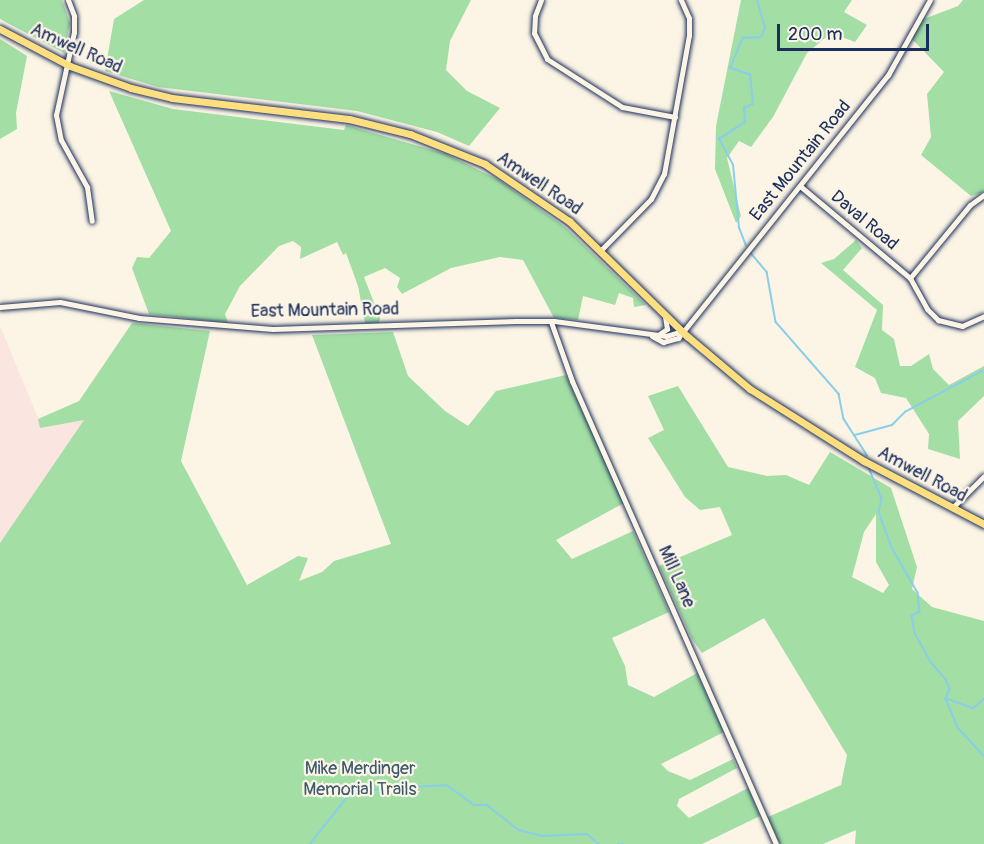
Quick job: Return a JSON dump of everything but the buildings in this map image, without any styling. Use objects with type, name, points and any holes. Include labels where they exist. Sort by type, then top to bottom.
[{"type":"main road","name":"Amwell Road","points":[[0,29],[66,65],[148,93],[349,119],[434,142],[484,164],[529,191],[601,250],[682,331],[734,376],[864,461],[984,524]]},
{"type":"street","points":[[68,0],[74,24],[57,107],[58,127],[87,187],[92,221]]},
{"type":"street","points":[[541,0],[535,16],[534,33],[548,59],[622,106],[675,117]]},
{"type":"street","points":[[601,250],[660,185],[675,117],[689,25],[681,0]]},
{"type":"street","name":"East Mountain Road","points":[[0,307],[60,302],[140,318],[273,329],[550,322],[654,335],[670,342],[682,331],[888,75],[930,0]]},
{"type":"street","name":"Daval Road","points":[[800,186],[910,278],[927,309],[938,320],[962,326],[984,316]]},
{"type":"street","points":[[910,278],[970,205],[984,195]]},
{"type":"street","points":[[654,335],[667,329],[664,313]]},
{"type":"street","name":"Mill Lane","points":[[550,322],[577,391],[776,844]]},
{"type":"street","points":[[952,508],[984,476]]},
{"type":"shaded area","points":[[0,326],[41,425],[86,418],[0,543]]},
{"type":"green space","points":[[0,0],[62,0],[70,23],[64,53],[0,19]]},
{"type":"green space","points":[[144,0],[471,0],[450,41],[446,70],[467,91],[500,108],[469,146],[437,132],[357,111],[158,87],[105,71],[114,19]]},
{"type":"green space","points":[[741,0],[852,0],[844,12],[867,25],[855,42],[831,33],[807,53],[773,117],[751,147],[739,141],[727,158],[741,216],[736,223],[715,169],[716,126]]},
{"type":"green space","points":[[963,0],[984,0],[984,192],[971,196],[921,155],[931,137],[927,94],[944,72],[912,39],[921,20],[958,6]]},
{"type":"green space","points":[[0,39],[27,56],[16,113],[17,129],[0,139]]},
{"type":"green space","points":[[109,91],[173,109],[344,130],[346,125],[446,154],[499,180],[565,227],[646,305],[634,307],[633,298],[619,293],[615,305],[583,296],[578,320],[554,318],[523,260],[500,257],[451,268],[402,294],[397,287],[400,278],[385,268],[364,277],[380,318],[379,323],[365,323],[358,286],[346,253],[343,255],[337,242],[300,259],[301,247],[293,241],[279,246],[240,286],[225,314],[228,323],[149,314],[132,268],[137,257],[149,258],[171,231]]},
{"type":"green space","points":[[856,240],[862,248],[843,270],[883,305],[882,330],[894,339],[900,366],[911,366],[929,354],[933,369],[949,385],[984,366],[984,396],[958,421],[960,459],[928,449],[929,434],[906,398],[881,393],[875,378],[855,367],[877,310],[821,263],[834,259]]},
{"type":"green space","name":"Mike Merdinger Memorial Trails","points":[[132,323],[210,331],[181,461],[247,585],[298,556],[308,558],[299,581],[322,572],[334,561],[391,544],[312,335],[393,332],[408,376],[445,411],[468,426],[496,391],[566,375],[624,503],[556,540],[572,559],[633,531],[669,612],[612,638],[625,666],[628,685],[654,697],[697,673],[724,732],[661,764],[668,771],[690,780],[733,759],[737,768],[679,799],[677,806],[689,818],[748,788],[760,816],[702,844],[0,844],[0,543],[84,420],[40,428],[38,419],[79,401]]},
{"type":"green space","points":[[678,386],[728,467],[767,476],[786,475],[809,485],[830,452],[891,488],[917,567],[912,589],[932,607],[984,621],[984,844],[855,844],[856,830],[823,844],[780,844],[768,817],[841,785],[847,755],[764,618],[702,653],[692,639],[659,566],[732,535],[720,507],[700,510],[685,497],[648,438],[664,430],[648,396]],"holes":[[[876,514],[876,562],[889,585],[883,593],[852,577],[864,532]]]},
{"type":"waterway","points":[[746,246],[739,228],[733,165],[719,139],[745,122],[744,108],[753,104],[750,75],[730,68],[743,38],[761,37],[765,28],[757,0]]},
{"type":"waterway","points":[[751,253],[767,272],[776,322],[839,394],[844,419],[867,455]]},
{"type":"waterway","points":[[855,435],[892,425],[905,412],[984,370]]},
{"type":"waterway","points":[[869,468],[882,498],[879,512],[892,548],[918,593],[920,612],[912,616],[915,633],[931,662],[946,679],[950,689],[946,699],[959,729],[984,756]]},
{"type":"waterway","points":[[948,699],[973,708],[984,699]]},
{"type":"waterway","points":[[310,844],[348,796],[365,790],[447,785],[475,805],[487,805],[519,830],[543,836],[587,834],[599,844]]},
{"type":"waterway","points":[[618,844],[623,844]]}]
